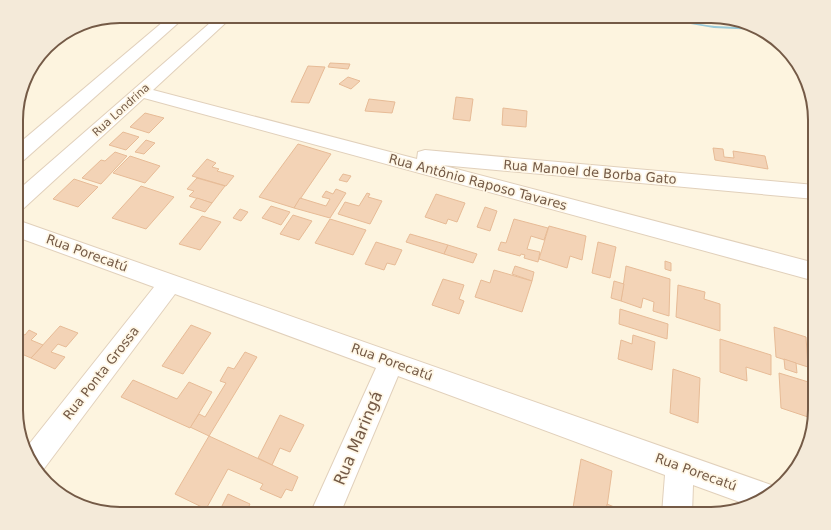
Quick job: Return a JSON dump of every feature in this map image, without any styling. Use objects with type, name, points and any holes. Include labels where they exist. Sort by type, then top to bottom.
[{"type":"street","points":[[23,149],[171,23]]},
{"type":"street","name":"Rua Londrina","points":[[23,198],[218,23]]},
{"type":"street","name":"Rua Antônio Raposo Tavares","points":[[141,92],[808,270]]},
{"type":"street","name":"Rua Manoel de Borba Gato","points":[[366,152],[808,191]]},
{"type":"street","name":"Rua Porecatú","points":[[23,230],[759,494]]},
{"type":"street","name":"Rua Ponta Grossa","points":[[36,458],[170,283]]},
{"type":"street","name":"Rua Maringá","points":[[329,507],[391,362]]},
{"type":"street","points":[[677,507],[680,466]]},
{"type":"building","points":[[330,63],[350,64],[348,69],[328,67]]},
{"type":"building","points":[[308,66],[325,67],[309,103],[291,102]]},
{"type":"building","points":[[348,77],[360,81],[351,89],[339,84]]},
{"type":"building","points":[[456,97],[473,99],[470,121],[453,119]]},
{"type":"building","points":[[369,99],[395,102],[392,113],[365,111]]},
{"type":"building","points":[[503,108],[527,111],[526,127],[502,125]]},
{"type":"building","points":[[145,113],[164,118],[149,133],[130,127]]},
{"type":"building","points":[[123,132],[139,137],[126,150],[109,145]]},
{"type":"building","points":[[146,140],[155,143],[144,154],[135,152]]},
{"type":"building","points":[[298,144],[331,154],[294,208],[259,197]]},
{"type":"building","points":[[713,148],[723,149],[724,157],[734,158],[733,151],[765,156],[768,169],[715,160]]},
{"type":"building","points":[[115,152],[127,156],[101,184],[82,178],[101,160],[105,161]]},
{"type":"building","points":[[130,156],[160,166],[145,183],[113,173]]},
{"type":"building","points":[[207,159],[216,163],[212,167],[219,169],[217,171],[234,176],[226,186],[192,176]]},
{"type":"building","points":[[343,174],[351,176],[347,182],[339,180]]},
{"type":"building","points":[[197,178],[225,186],[212,203],[189,196],[194,191],[187,189]]},
{"type":"building","points":[[74,179],[98,187],[78,207],[53,199]]},
{"type":"building","points":[[141,186],[174,197],[146,229],[112,218]]},
{"type":"building","points":[[336,189],[346,193],[330,218],[294,208],[300,198],[326,206],[330,199],[322,197],[326,191],[333,194]]},
{"type":"building","points":[[367,193],[370,194],[368,197],[382,201],[370,224],[338,214],[345,202],[359,206]]},
{"type":"building","points":[[436,194],[465,203],[457,222],[448,219],[446,224],[425,217]]},
{"type":"building","points":[[197,198],[212,203],[205,212],[190,207]]},
{"type":"building","points":[[271,206],[290,212],[281,225],[262,218]]},
{"type":"building","points":[[485,207],[497,211],[490,231],[477,227]]},
{"type":"building","points":[[240,209],[248,212],[241,221],[233,218]]},
{"type":"building","points":[[293,215],[312,221],[299,240],[280,234]]},
{"type":"building","points":[[202,216],[221,222],[200,250],[179,244]]},
{"type":"building","points":[[330,219],[366,230],[353,255],[315,243]]},
{"type":"building","points":[[514,219],[548,228],[544,240],[531,236],[527,249],[540,252],[538,262],[524,258],[525,255],[521,254],[520,256],[498,250],[501,242],[506,243]]},
{"type":"building","points":[[549,226],[586,236],[582,260],[570,256],[567,268],[539,259]]},
{"type":"building","points":[[410,234],[448,245],[444,254],[406,242]]},
{"type":"building","points":[[376,242],[402,250],[395,265],[387,263],[384,270],[365,264]]},
{"type":"building","points":[[598,242],[616,247],[610,278],[592,273]]},
{"type":"building","points":[[448,245],[477,254],[473,263],[444,254]]},
{"type":"building","points":[[665,261],[671,263],[671,271],[665,269]]},
{"type":"building","points":[[515,266],[534,272],[532,281],[512,274]]},
{"type":"building","points":[[626,266],[670,279],[669,316],[653,311],[654,302],[643,298],[641,308],[621,301]]},
{"type":"building","points":[[494,270],[532,281],[522,312],[475,297],[481,280],[490,283]]},
{"type":"building","points":[[443,279],[464,285],[459,299],[464,301],[459,314],[432,305]]},
{"type":"building","points":[[614,281],[624,284],[621,301],[611,298]]},
{"type":"building","points":[[678,285],[705,292],[704,299],[720,304],[720,331],[676,317]]},
{"type":"building","points":[[620,309],[668,324],[667,339],[619,324]]},
{"type":"building","points":[[191,325],[211,333],[183,374],[162,366]]},
{"type":"building","points":[[60,326],[78,333],[66,347],[58,344],[51,352],[65,357],[55,369],[31,358]]},
{"type":"building","points":[[774,327],[806,337],[808,367],[776,357]]},
{"type":"building","points":[[29,330],[37,334],[31,340],[43,345],[31,358],[23,355],[23,334],[25,335]]},
{"type":"building","points":[[633,335],[655,342],[652,370],[618,359],[621,340],[632,344]]},
{"type":"building","points":[[720,339],[771,355],[771,375],[746,367],[747,381],[720,372]]},
{"type":"building","points":[[245,352],[257,357],[209,436],[190,427],[199,414],[205,417],[226,383],[220,381],[228,367],[234,369]]},
{"type":"building","points":[[784,359],[796,363],[797,373],[785,369]]},
{"type":"building","points":[[673,369],[700,378],[698,423],[670,413]]},
{"type":"building","points":[[779,373],[808,382],[808,417],[781,408]]},
{"type":"building","points":[[133,380],[177,399],[189,382],[212,392],[190,428],[121,397]]},
{"type":"building","points":[[280,415],[304,425],[290,452],[280,448],[272,465],[258,458]]},
{"type":"building","points":[[209,436],[298,477],[292,491],[286,489],[281,498],[260,489],[263,484],[228,469],[207,507],[202,507],[175,494]]},
{"type":"building","points":[[581,459],[612,471],[607,507],[573,507]]},
{"type":"building","points":[[228,494],[250,504],[248,507],[222,507]]},
{"type":"building","points":[[607,504],[614,507],[607,507]]},
{"type":"waterway","points":[[691,23],[714,27],[743,28]]}]
